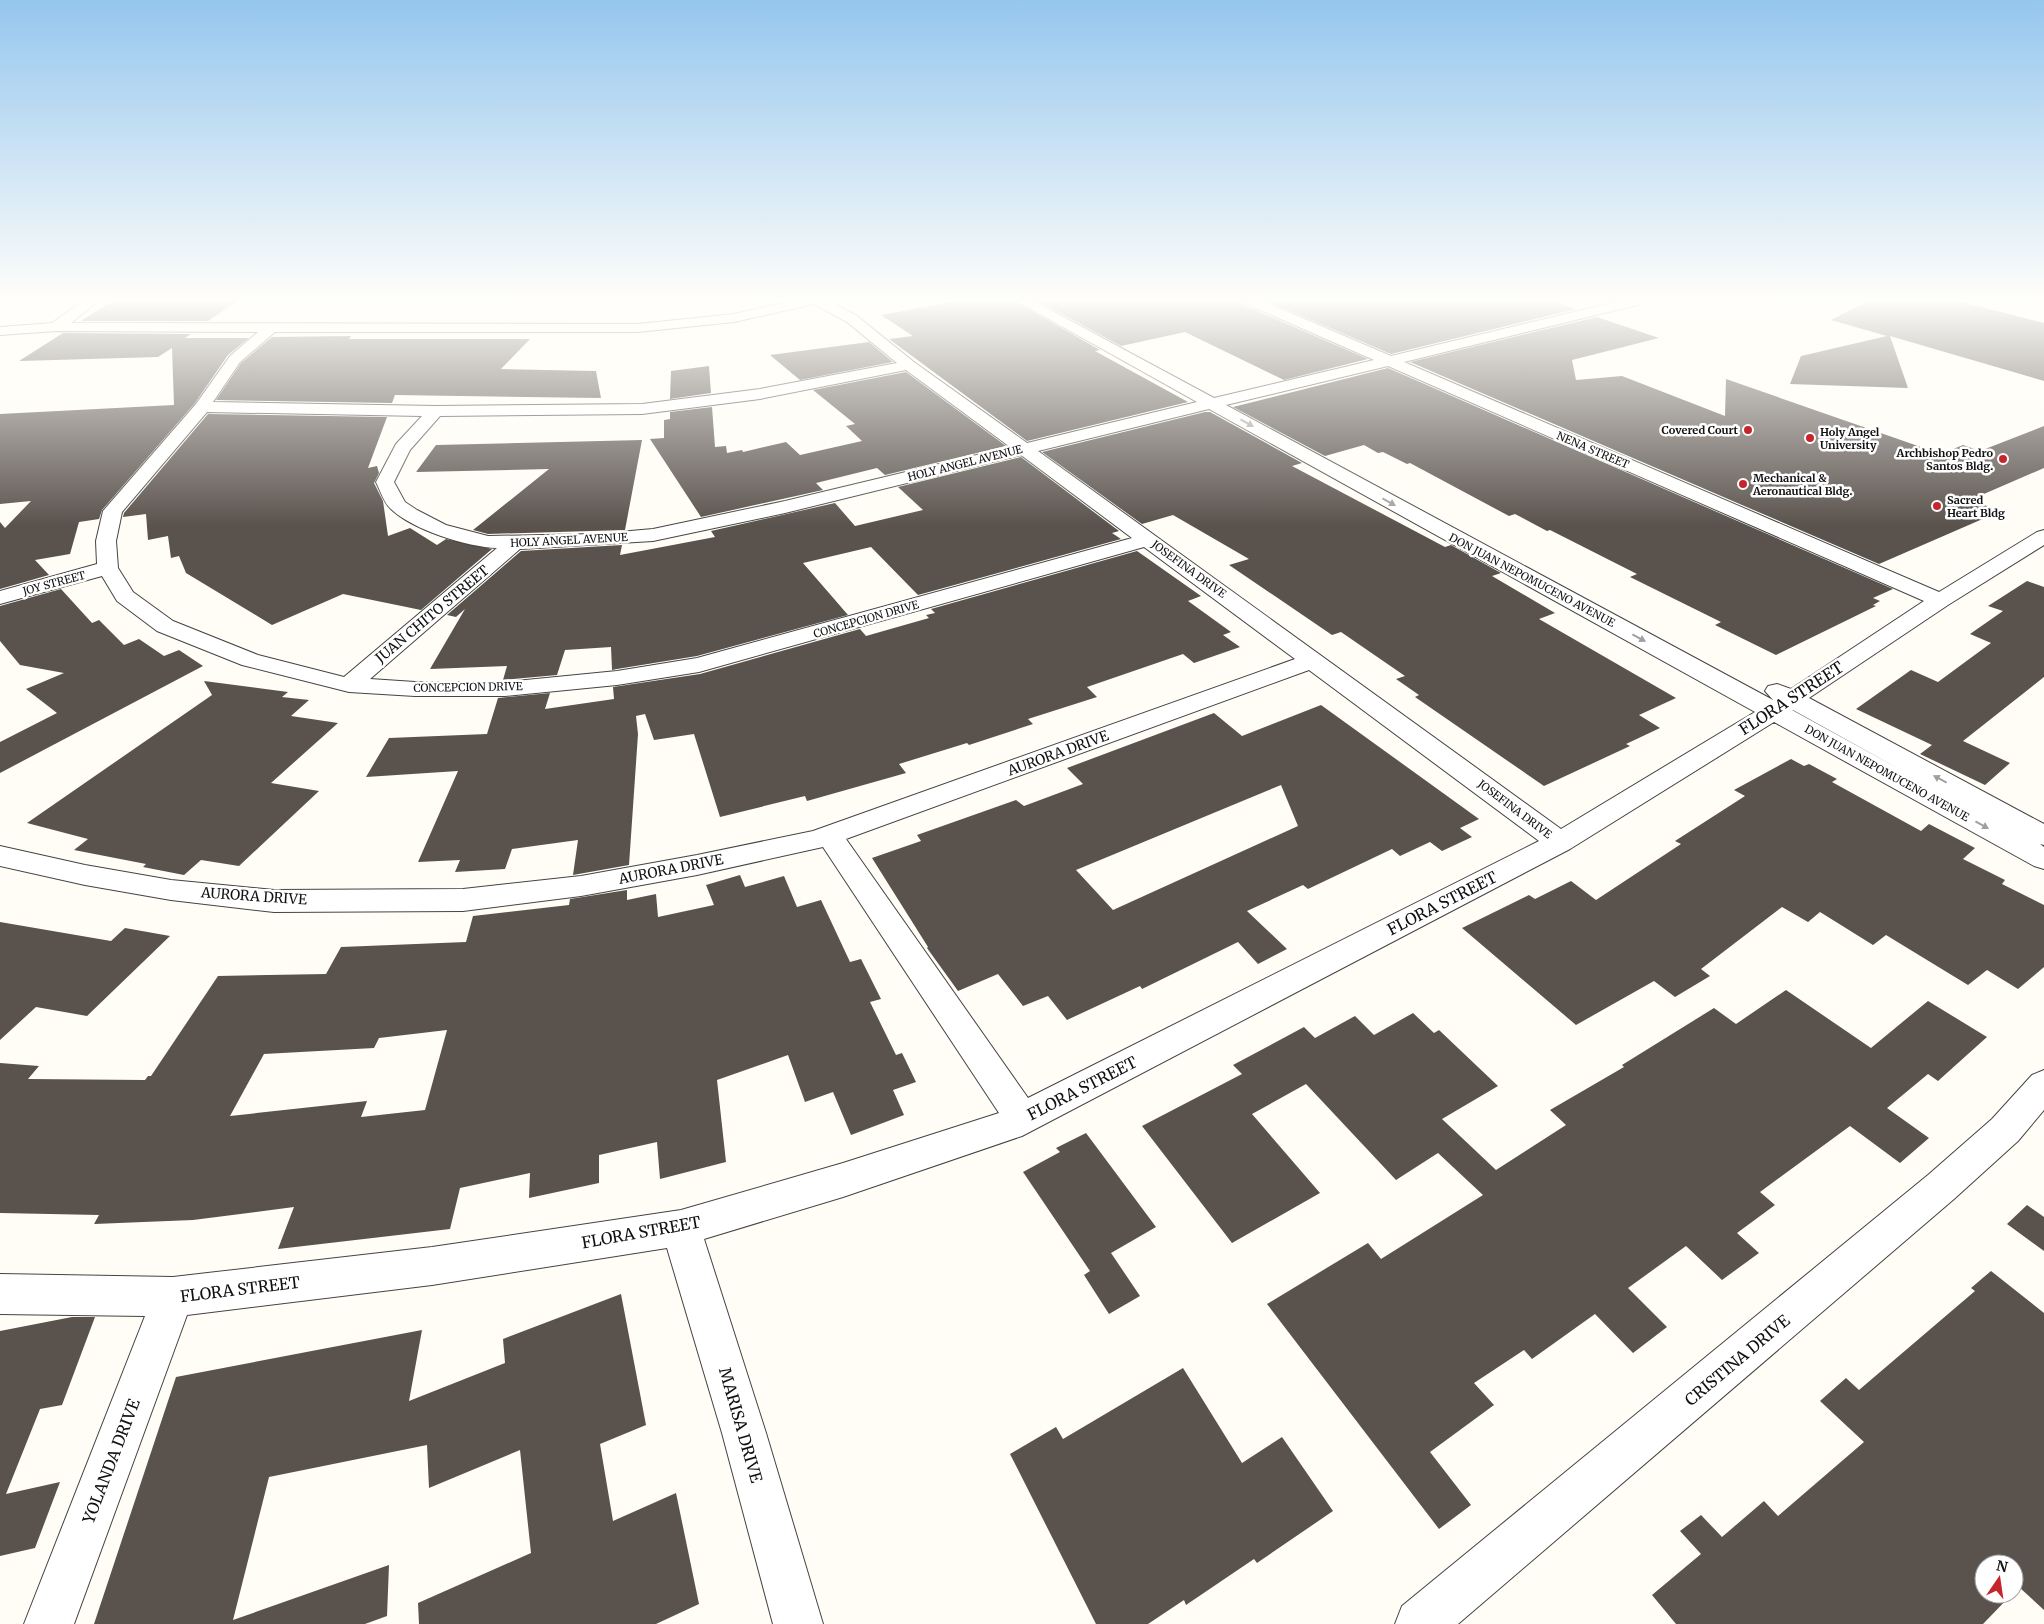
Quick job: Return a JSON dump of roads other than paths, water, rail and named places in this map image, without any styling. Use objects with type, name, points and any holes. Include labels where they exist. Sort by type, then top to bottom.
[{"type":"street","name":"CONCEPCION DRIVE","points":[[225,375],[202,407],[113,511],[106,541],[108,568],[125,596],[165,626],[250,660],[349,685],[415,689],[505,689],[617,678],[699,665],[1149,539]]},
{"type":"street","points":[[202,407],[435,412],[554,412],[662,408],[760,394],[859,375]]},
{"type":"street","name":"JOSEFINA DRIVE","points":[[922,375],[1560,842]]},
{"type":"street","name":"DON JUAN NEPOMUCENO AVENUE","points":[[1164,375],[1211,403],[1424,522],[2044,836]]},
{"type":"street","name":"DON JUAN NEPOMUCENO AVENUE","points":[[1186,375],[1233,398],[1445,514],[1783,705],[2044,859]]},
{"type":"street","name":"HOLY ANGEL AVENUE","points":[[435,412],[402,448],[386,482],[397,505],[439,529],[488,542],[596,540],[692,528],[785,508],[1330,375]]},
{"type":"street","name":"NENA STREET","points":[[1420,375],[1940,600]]},
{"type":"street","points":[[1424,522],[1445,514]]},
{"type":"street","name":"FLORA STREET","points":[[0,1294],[173,1297],[432,1266],[681,1228],[843,1180],[1009,1125],[1560,842],[1783,705],[1940,600],[2000,566],[2044,536]]},
{"type":"street","name":"JUAN CHITO STREET","points":[[349,685],[515,543]]},
{"type":"street","name":"JOY STREET","points":[[0,598],[108,568]]},
{"type":"street","name":"AURORA DRIVE","points":[[0,856],[85,875],[172,890],[274,901],[463,900],[581,886],[697,865],[829,835],[1314,660]]},
{"type":"street","points":[[829,835],[1022,1118]]},
{"type":"street","name":"CRISTINA DRIVE","points":[[1420,1624],[1941,1187],[2005,1130],[2044,1085]]},
{"type":"street","name":"MARISA DRIVE","points":[[681,1228],[744,1433],[798,1624]]},
{"type":"street","name":"YOLANDA DRIVE","points":[[49,1624],[173,1297]]},
{"type":"place","name":"Covered Court","points":[[1748,430]]},
{"type":"place","name":"Holy Angel University","points":[[1810,438]]},
{"type":"place","name":"Archbishop Pedro Santos Bldg.","points":[[2003,459]]},
{"type":"place","name":"Mechanical & Aeronautical Bldg.","points":[[1743,484]]},
{"type":"place","name":"Sacred Heart Bldg","points":[[1937,506]]}]
